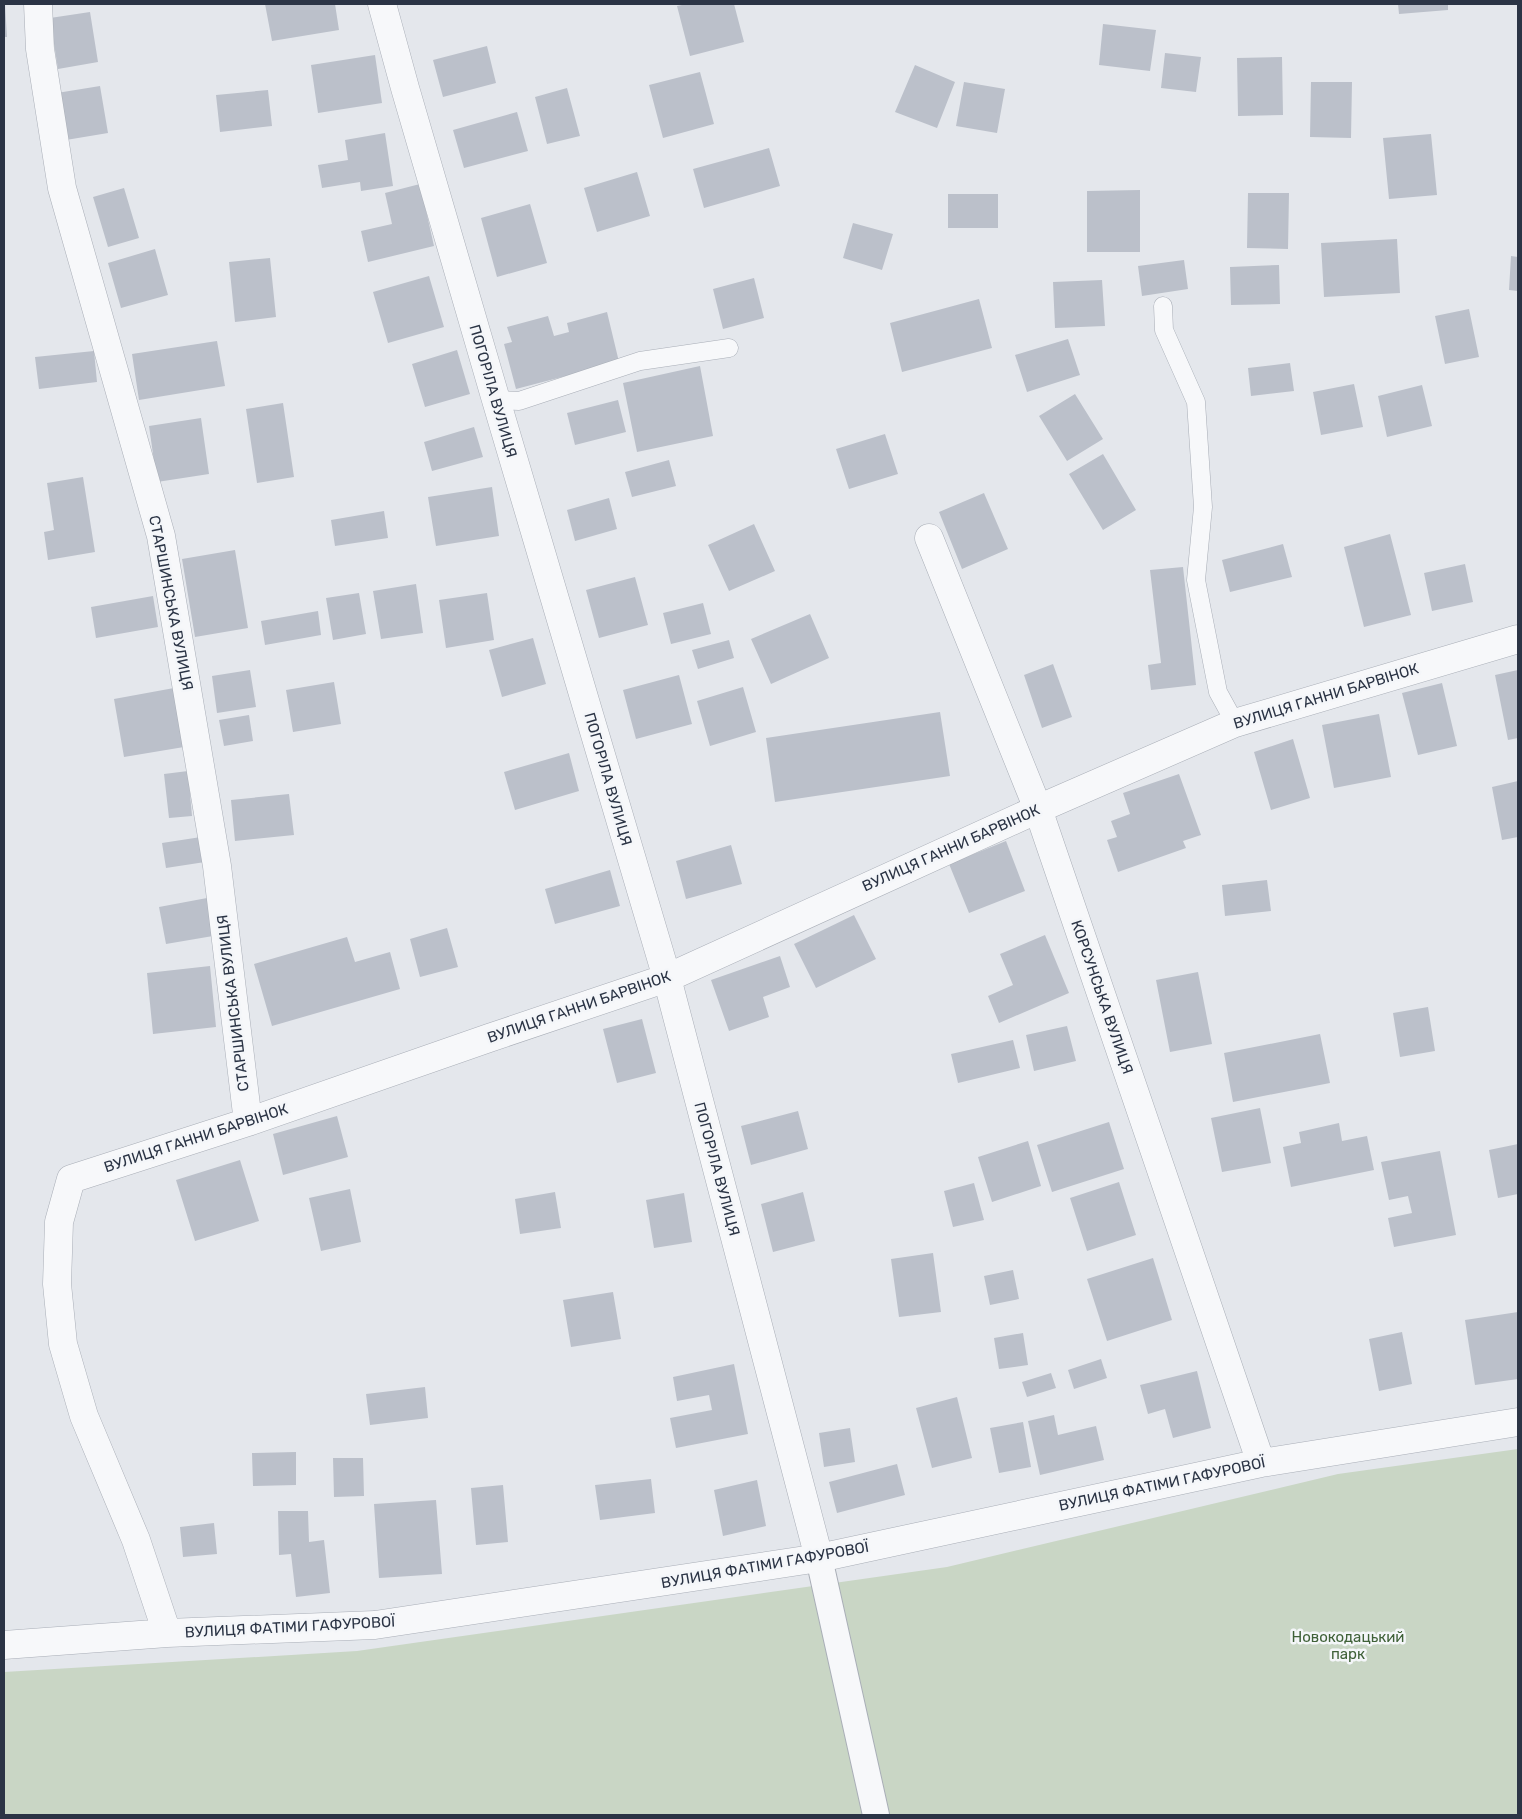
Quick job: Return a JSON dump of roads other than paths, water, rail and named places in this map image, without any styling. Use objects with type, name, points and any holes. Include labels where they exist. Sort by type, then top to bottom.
[{"type":"street","name":"СТАРШИНСЬКА ВУЛИЦЯ","points":[[38,4],[40,49],[62,188],[161,536],[217,866],[248,1122]]},
{"type":"street","name":"ПОГОРІЛА ВУЛИЦЯ","points":[[382,4],[496,400],[667,978],[819,1558]]},
{"type":"street","name":"КОРСУНСЬКА ВУЛИЦЯ","points":[[929,538],[1038,809],[1260,1463]]},
{"type":"street","name":"ВУЛИЦЯ ГАННИ БАРВІНОК","points":[[167,1633],[136,1540],[84,1416],[63,1344],[57,1284],[59,1222],[72,1179],[248,1122],[667,978],[1038,809],[1236,723],[1518,638]]},
{"type":"street","name":"ВУЛИЦЯ ФАТІМИ ГАФУРОВОЇ","points":[[4,1645],[167,1633],[375,1625],[819,1558],[1260,1463],[1518,1422]]},
{"type":"street","points":[[819,1558],[876,1815]]},
{"type":"lane","points":[[1163,306],[1164,330],[1196,402],[1203,507],[1196,580],[1218,692],[1236,723]]},
{"type":"lane","points":[[496,400],[519,401],[640,361],[729,348]]},
{"type":"park label","name":"Новокодацький парк","points":[[1348,1646]]}]
